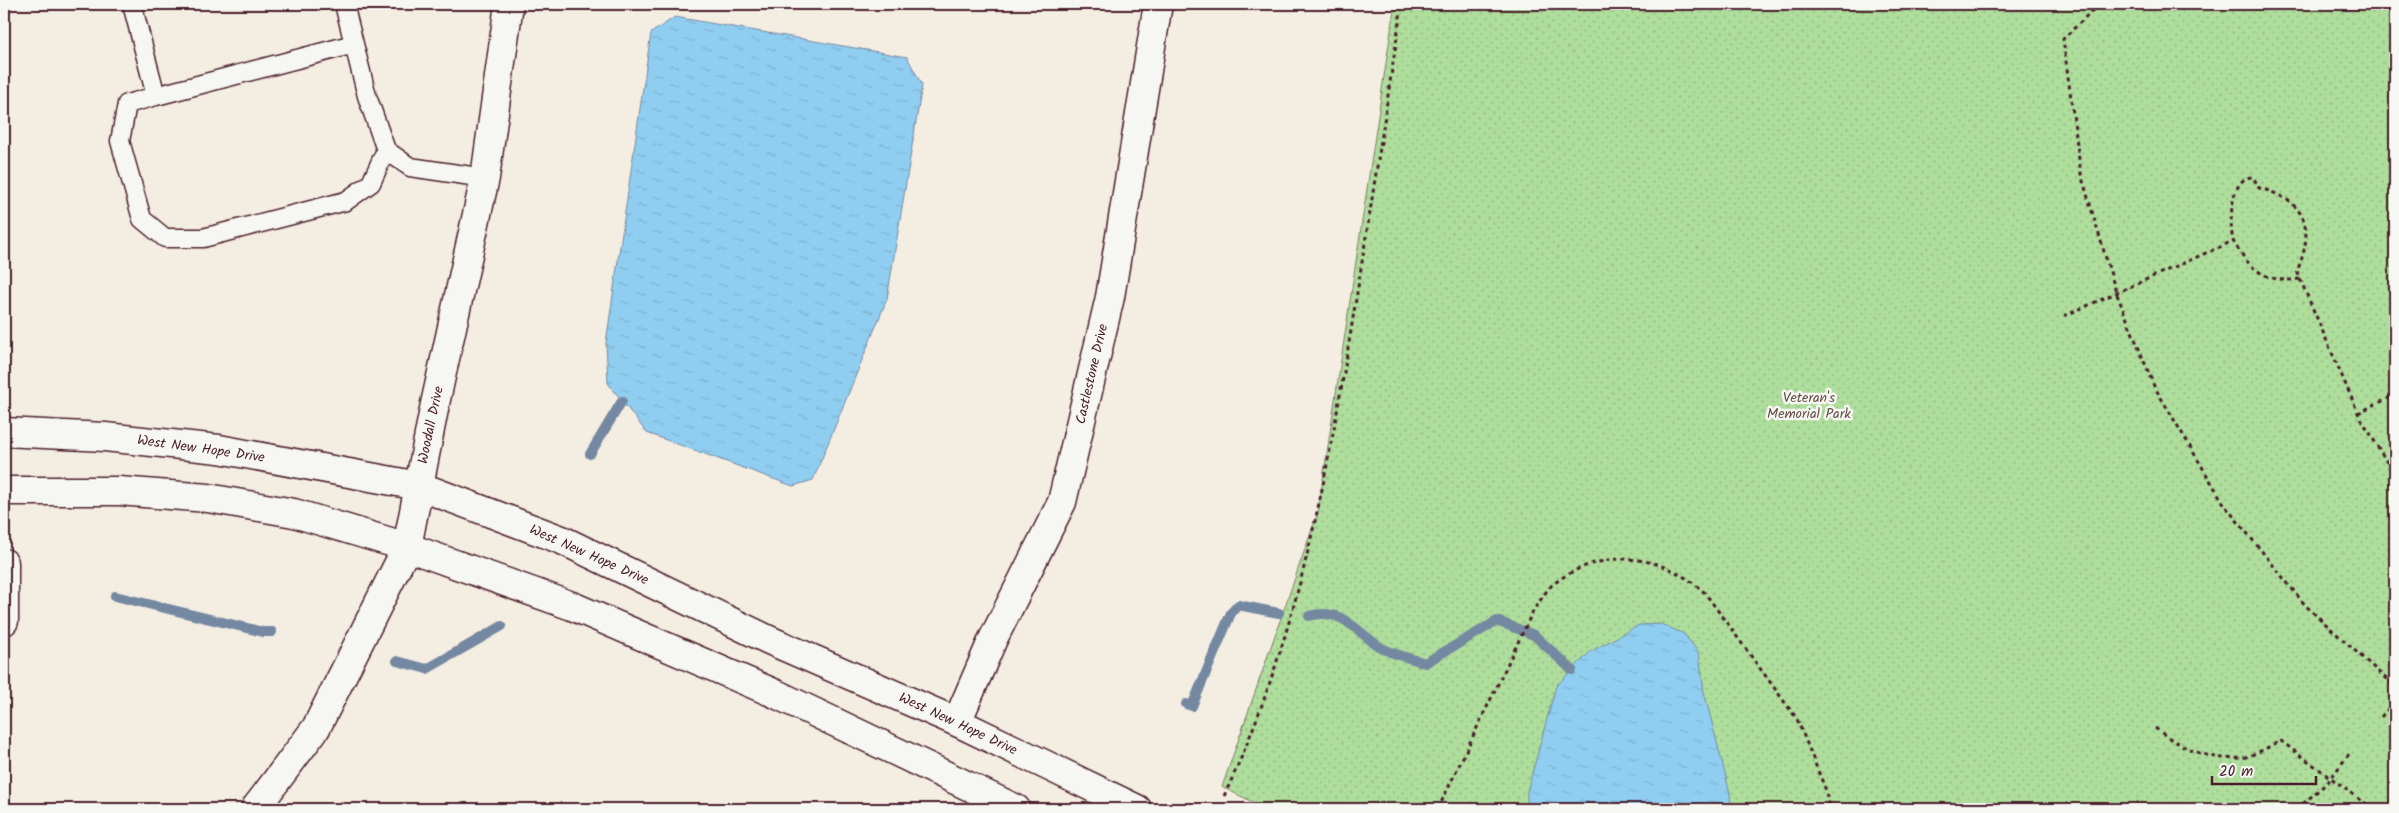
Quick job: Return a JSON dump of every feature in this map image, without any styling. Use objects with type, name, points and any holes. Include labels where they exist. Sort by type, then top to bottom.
[{"type":"main road","name":"Woodall Drive","points":[[260,807],[316,728],[407,547],[485,178],[509,4]]},
{"type":"main road","name":"Castlestone Drive","points":[[957,722],[992,639],[1062,502],[1110,297],[1158,4]]},
{"type":"main road","name":"West New Hope Drive","points":[[4,432],[105,437],[219,449],[419,486],[562,540],[769,640],[957,722],[1137,809]]},
{"type":"main road","points":[[4,491],[119,491],[208,498],[294,514],[407,547],[581,610],[776,694],[1016,809]]},
{"type":"main road","points":[[4,563],[4,621]]},
{"type":"lane","points":[[132,4],[156,96]]},
{"type":"lane","points":[[344,4],[367,96],[386,150],[410,167],[485,178]]},
{"type":"lane","points":[[354,44],[126,104],[120,141],[142,219],[165,238],[203,238],[346,201],[371,183],[386,150]]},
{"type":"path","points":[[1224,796],[1244,754],[1271,678],[1313,535],[1349,345],[1402,4]]},
{"type":"path","points":[[2099,4],[2063,39],[2081,174],[2116,292],[2154,386],[2226,507],[2306,606],[2395,688]]},
{"type":"path","points":[[2300,279],[2275,280],[2260,274],[2244,257],[2233,241],[2233,196],[2242,181],[2249,177],[2254,177],[2259,188],[2279,193],[2293,203],[2301,214],[2306,245],[2297,271],[2358,412],[2395,476]]},
{"type":"path","points":[[2064,316],[2233,241]]},
{"type":"path","points":[[2358,412],[2395,395]]},
{"type":"path","points":[[1438,809],[1534,609],[1554,582],[1583,566],[1615,559],[1638,559],[1663,565],[1689,578],[1705,593],[1798,720],[1826,788],[1830,809]]},
{"type":"path","points":[[2381,717],[2395,701]]},
{"type":"path","points":[[2154,728],[2176,743],[2204,755],[2243,758],[2281,741],[2373,809]]},
{"type":"path","points":[[2298,809],[2331,778],[2350,754]]},
{"type":"green space","name":"Veteran's Memorial Park","points":[[1395,4],[2395,4],[2395,809],[1267,809],[1222,787],[1318,512]]},
{"type":"water","points":[[675,17],[907,57],[922,85],[887,299],[813,480],[793,486],[647,433],[608,383],[606,343],[651,33]]},
{"type":"water","points":[[1661,624],[1684,634],[1699,653],[1704,692],[1730,793],[1731,809],[1527,809],[1527,792],[1556,686],[1590,652],[1639,625]]},
{"type":"waterway","points":[[590,454],[622,401]]},
{"type":"waterway","points":[[115,596],[263,632],[272,632]]},
{"type":"waterway","points":[[1186,704],[1192,706],[1231,613],[1238,605],[1279,613]]},
{"type":"waterway","points":[[1309,616],[1321,614],[1340,618],[1385,650],[1425,663],[1497,621],[1534,635],[1572,670]]},
{"type":"waterway","points":[[397,661],[427,669],[502,626]]}]
